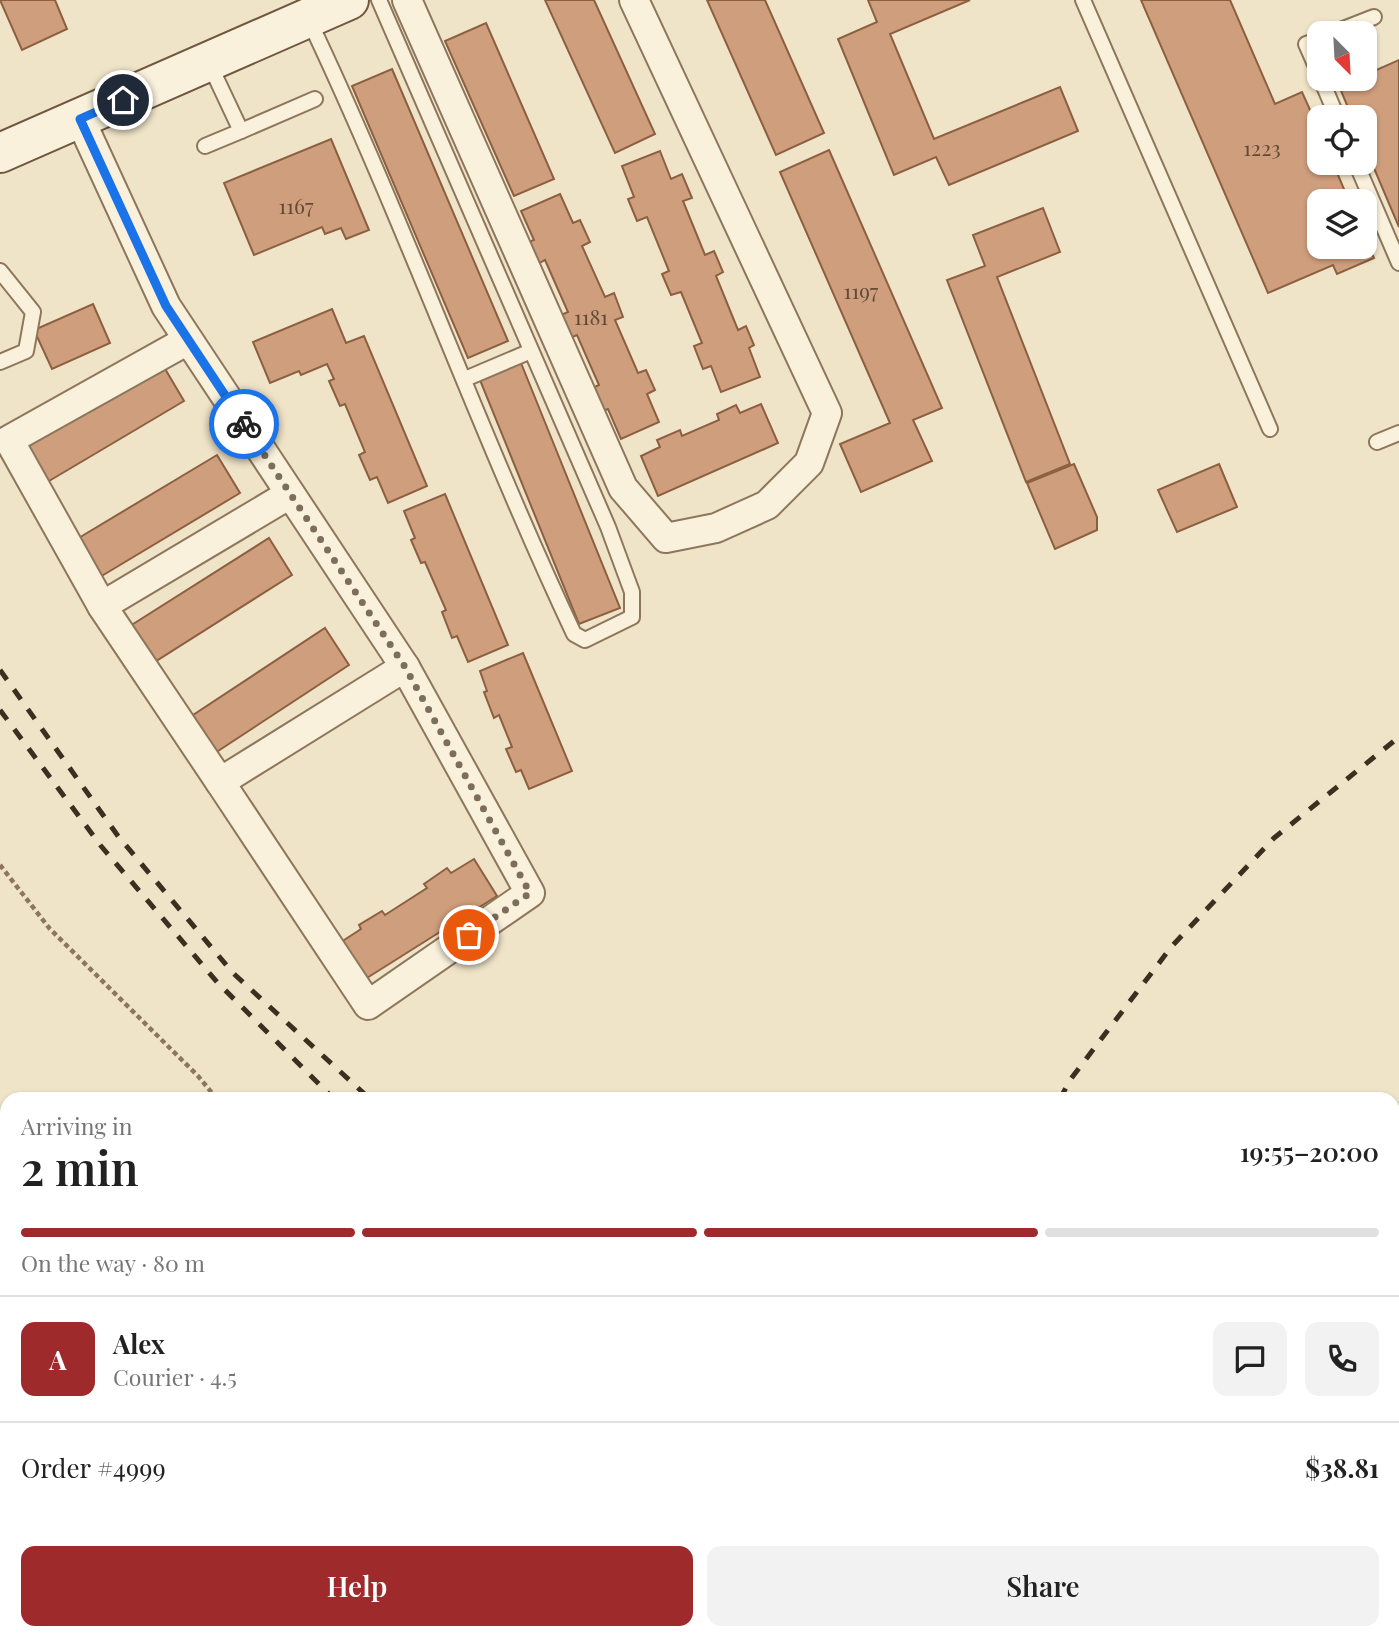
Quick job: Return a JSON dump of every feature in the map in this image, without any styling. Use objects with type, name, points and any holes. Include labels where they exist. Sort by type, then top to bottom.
[{"type":"main road","points":[[0,153],[349,0]]},
{"type":"street","points":[[407,0],[624,488],[666,538],[716,528],[766,505],[809,463],[827,413],[634,0]]},
{"type":"street","points":[[80,119],[166,306],[405,667],[530,893],[368,1005],[102,606],[9,440],[188,340]]},
{"type":"street","points":[[102,606],[290,494]]},
{"type":"street","points":[[220,782],[405,667]]},
{"type":"lane","points":[[308,18],[465,379],[533,546],[574,634],[585,640],[632,617],[632,592],[608,527],[379,0]]},
{"type":"lane","points":[[1083,0],[1270,429]]},
{"type":"lane","points":[[1364,21],[1374,17]]},
{"type":"lane","points":[[209,62],[241,131]]},
{"type":"lane","points":[[205,146],[316,99]]},
{"type":"lane","points":[[1361,175],[1399,262]]},
{"type":"lane","points":[[0,271],[33,312],[26,351],[0,362]]},
{"type":"lane","points":[[465,379],[531,351]]},
{"type":"lane","points":[[1377,442],[1399,433]]},
{"type":"path","points":[[0,864],[50,929],[211,1092]]},
{"type":"building","points":[[0,0],[55,0],[67,29],[22,50]]},
{"type":"building","points":[[545,0],[594,0],[655,134],[615,153]]},
{"type":"building","points":[[707,0],[765,0],[824,133],[776,155]]},
{"type":"building","points":[[868,0],[970,0],[890,34],[934,139],[1060,87],[1078,131],[949,185],[936,157],[894,175],[838,39],[877,22]]},
{"type":"building","points":[[1141,0],[1230,0],[1275,104],[1302,92],[1308,105],[1307,175],[1338,175],[1344,189],[1307,189],[1307,259],[1372,259],[1337,274],[1333,265],[1268,293]]},
{"type":"building","points":[[486,23],[554,179],[514,196],[445,41]]},
{"type":"building","points":[[1399,60],[1399,227],[1377,175],[1377,105],[1347,105],[1341,91],[1377,91],[1377,70]]},
{"type":"building","points":[[392,69],[508,341],[468,358],[352,86]]},
{"type":"building","points":[[331,139],[369,230],[346,239],[341,228],[325,234],[322,227],[254,255],[224,183]]},
{"type":"building","points":[[829,150],[942,408],[913,420],[932,461],[861,492],[840,444],[890,423],[780,172]]},
{"type":"building","points":[[660,151],[671,179],[682,174],[692,198],[683,201],[705,255],[714,251],[723,272],[716,276],[738,330],[746,326],[754,345],[749,348],[760,377],[721,392],[711,366],[703,369],[694,346],[702,343],[681,292],[671,295],[662,274],[669,271],[647,217],[637,221],[628,199],[634,197],[622,166]]},
{"type":"building","points":[[560,194],[573,223],[580,220],[590,242],[582,246],[605,297],[614,293],[623,317],[615,320],[638,373],[646,370],[655,390],[647,394],[659,422],[621,439],[608,409],[600,412],[590,389],[599,385],[577,335],[568,339],[559,316],[568,312],[545,260],[536,265],[526,243],[534,240],[521,211]]},
{"type":"building","points":[[1043,208],[1060,252],[997,277],[1070,464],[1026,482],[947,280],[985,266],[973,235]]},
{"type":"building","points":[[93,304],[110,343],[52,369],[34,330]]},
{"type":"building","points":[[332,309],[346,343],[364,336],[427,486],[388,503],[377,477],[370,480],[359,455],[365,452],[345,404],[340,406],[329,381],[334,379],[327,364],[301,375],[299,371],[270,383],[253,342]]},
{"type":"building","points":[[161,362],[184,401],[44,484],[21,446]]},
{"type":"building","points":[[521,363],[620,608],[579,624],[480,380]]},
{"type":"building","points":[[761,404],[778,443],[658,496],[641,456],[660,447],[657,440],[680,430],[682,436],[719,420],[717,414],[736,405],[740,413]]},
{"type":"building","points":[[217,455],[240,493],[100,577],[77,539]]},
{"type":"building","points":[[1074,464],[1097,517],[1097,530],[1055,549],[1027,483]]},
{"type":"building","points":[[1219,464],[1237,507],[1177,532],[1158,490]]},
{"type":"building","points":[[445,494],[508,645],[468,662],[457,636],[452,638],[442,612],[446,610],[425,562],[421,563],[411,540],[415,538],[404,511]]},
{"type":"building","points":[[269,538],[292,575],[153,663],[130,626]]},
{"type":"building","points":[[325,628],[349,665],[212,755],[187,719]]},
{"type":"building","points":[[523,653],[572,771],[529,789],[521,770],[516,772],[506,749],[512,747],[499,715],[494,718],[484,692],[487,691],[480,671]]},
{"type":"building","points":[[474,859],[497,896],[359,983],[335,946],[361,929],[359,925],[382,911],[385,915],[427,888],[424,884],[447,868],[451,873]]},
{"type":"railway","points":[[0,670],[118,836],[233,973],[362,1092]]},
{"type":"railway","points":[[0,710],[101,846],[217,982],[327,1092]]},
{"type":"railway","points":[[1064,1092],[1172,946],[1274,838],[1399,737]]},
{"type":"way so far","points":[[244,424],[405,667],[530,893],[469,935]]},
{"type":"route","points":[[123,100],[80,119],[166,306],[244,424]]}]
